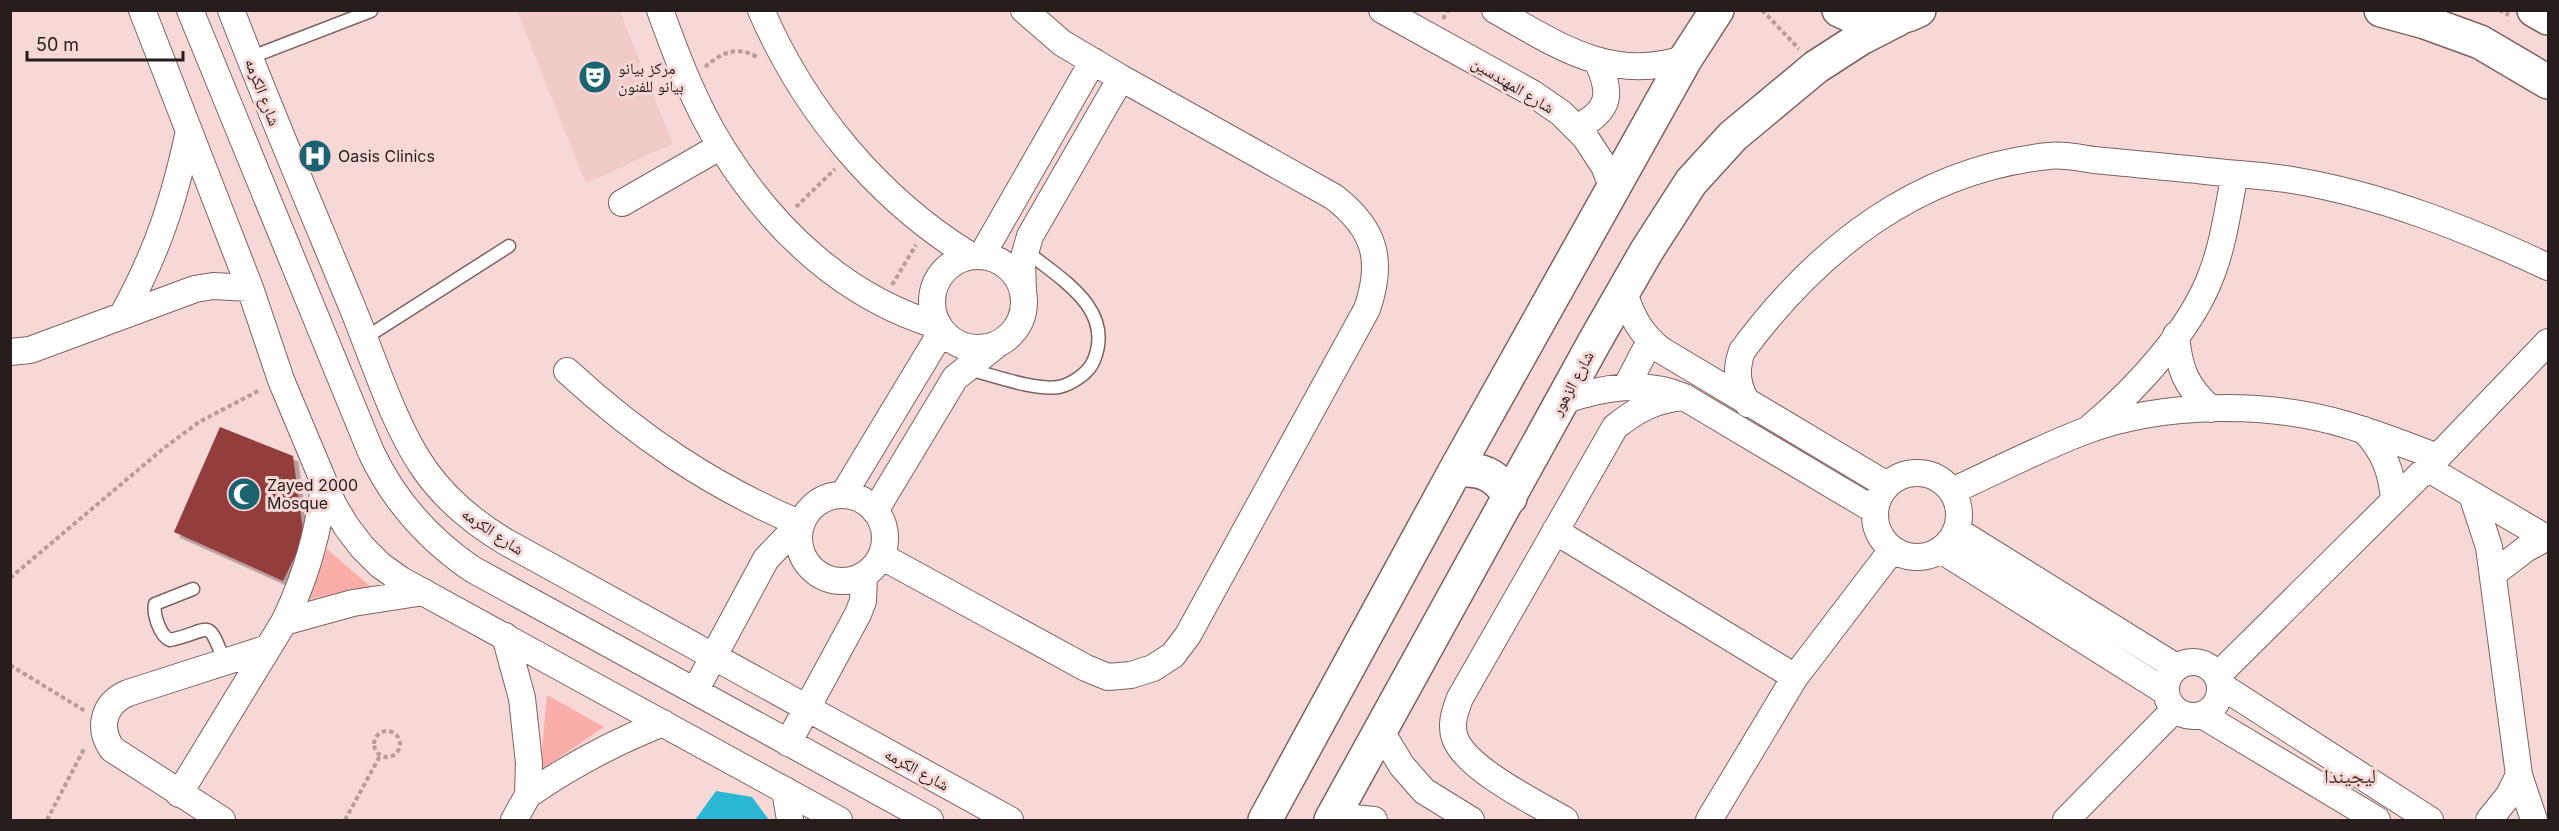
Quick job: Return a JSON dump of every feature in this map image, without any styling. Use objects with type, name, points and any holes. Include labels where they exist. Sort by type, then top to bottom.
[{"type":"main road","points":[[1265,820],[1455,471],[1614,191],[1686,58],[1717,10]]},
{"type":"main road","points":[[1839,10],[1867,20],[1908,15]]},
{"type":"main road","points":[[2381,10],[2425,22],[2480,42],[2548,82]]},
{"type":"main road","points":[[2534,10],[2548,18]]},
{"type":"main road","name":"شارع الزهور","points":[[1332,818],[1646,252],[1691,182],[1733,136],[1816,67],[1861,38],[1908,15]]},
{"type":"main road","points":[[1455,471],[1467,469],[1488,473],[1497,479],[1510,498]]},
{"type":"street","points":[[142,10],[250,288],[281,380],[346,526],[362,547],[387,570],[424,592],[839,820]]},
{"type":"street","points":[[190,10],[380,472],[405,510],[436,542],[472,569],[930,820]]},
{"type":"street","name":"شارع الكرمه","points":[[231,10],[410,445],[430,476],[461,510],[506,542],[1010,820]]},
{"type":"street","points":[[660,10],[678,59],[721,146],[747,185],[812,256],[843,281],[883,305],[940,328],[957,344],[977,348],[997,345]]},
{"type":"street","points":[[761,10],[788,66],[816,111],[886,190],[931,229],[977,256]]},
{"type":"street","points":[[881,556],[1086,668],[1108,677],[1131,675],[1153,668],[1173,655],[1188,635],[1367,309],[1376,284],[1376,259],[1369,234],[1354,213],[1334,197],[1062,43],[1024,10]]},
{"type":"street","name":"شارع المهندسين","points":[[1382,10],[1532,93],[1561,113],[1576,128],[1604,166],[1614,191]]},
{"type":"street","points":[[1495,10],[1567,51],[1597,61],[1630,67],[1663,66],[1686,58]]},
{"type":"street","points":[[215,71],[249,58]]},
{"type":"street","points":[[977,256],[1093,61]]},
{"type":"street","points":[[1576,128],[1595,119],[1606,101],[1606,81],[1597,61]]},
{"type":"street","points":[[875,511],[954,378],[964,368],[1010,336],[1019,324],[1024,309],[1022,264],[1030,236],[1121,78]]},
{"type":"street","points":[[122,316],[158,246],[171,209],[189,131]]},
{"type":"street","points":[[622,202],[721,146]]},
{"type":"street","points":[[1742,400],[1737,378],[1742,351],[1817,264],[1868,223],[1925,190],[1986,168],[2051,155],[2292,180],[2359,195],[2426,215],[2490,240],[2548,267]]},
{"type":"street","points":[[2086,431],[2135,387],[2196,306],[2212,275],[2235,174]]},
{"type":"street","points":[[940,328],[933,312],[932,297],[936,282],[945,269],[957,260],[977,256],[997,259],[1010,268],[1019,280],[1024,294]]},
{"type":"street","points":[[10,352],[30,350],[195,289],[222,286],[250,288]]},
{"type":"street","points":[[1624,292],[1633,319],[1650,341],[1742,400],[1887,485]]},
{"type":"street","points":[[843,495],[940,328]]},
{"type":"street","points":[[2176,335],[2185,377],[2199,398],[2211,409]]},
{"type":"street","points":[[331,355],[365,338]]},
{"type":"street","points":[[1626,387],[1650,341]]},
{"type":"street","points":[[1941,550],[2192,716],[2202,715],[2216,704],[2219,680],[2548,342]]},
{"type":"street","points":[[567,371],[628,424],[693,471],[800,527]]},
{"type":"street","points":[[1563,400],[1602,389],[1626,387],[1648,387],[1684,397],[1874,510]]},
{"type":"street","points":[[1565,820],[1478,767],[1463,754],[1454,737],[1453,717],[1460,698],[1615,427],[1632,414],[1651,404],[1684,397]]},
{"type":"street","points":[[1723,420],[1742,400]]},
{"type":"street","points":[[1952,491],[2086,431],[2141,417],[2211,409],[2264,410],[2306,415],[2364,430],[2432,463],[2472,495],[2547,539]]},
{"type":"street","points":[[2364,430],[2377,444],[2386,462],[2392,480],[2394,500]]},
{"type":"street","points":[[1913,473],[1928,474],[1941,481],[1952,491],[1959,517],[1950,541],[1941,550],[1930,556],[1917,558],[1904,556],[1892,550],[1881,539],[1875,525],[1874,510],[1876,501],[1887,485],[1899,477],[1913,473]]},
{"type":"street","points":[[179,794],[284,622],[312,553],[324,479]]},
{"type":"street","points":[[843,495],[861,500],[875,511],[883,525],[885,541],[881,556],[874,567],[864,575],[849,581],[832,580],[817,574],[805,562],[799,546],[800,527],[810,508],[825,498],[843,495]]},
{"type":"street","points":[[2472,495],[2489,547],[2519,775],[2534,820]]},
{"type":"street","points":[[695,691],[766,559],[800,527]]},
{"type":"street","points":[[1956,530],[2176,668]]},
{"type":"street","points":[[1555,531],[1795,677]]},
{"type":"street","points":[[2493,574],[2527,548],[2547,539]]},
{"type":"street","points":[[1709,820],[1795,677],[1892,550]]},
{"type":"street","points":[[788,743],[858,614],[862,602],[864,575]]},
{"type":"street","points":[[284,622],[353,603],[424,592]]},
{"type":"street","points":[[505,636],[515,667],[527,730],[528,795]]},
{"type":"street","points":[[222,820],[119,755],[106,740],[104,727],[111,704],[119,697],[268,648]]},
{"type":"street","points":[[2066,820],[2171,701],[2170,674],[2185,663],[2194,662],[2211,668],[2219,680],[2430,820]]},
{"type":"street","points":[[2202,715],[2377,820]]},
{"type":"street","points":[[514,820],[528,795],[597,752],[663,723]]},
{"type":"street","points":[[1380,730],[1402,766],[1424,790],[1471,820]]},
{"type":"street","points":[[2489,820],[2509,795],[2519,775]]},
{"type":"street","points":[[784,790],[790,820]]},
{"type":"street","points":[[1332,818],[1374,820]]},
{"type":"lane","points":[[249,58],[371,11]]},
{"type":"lane","points":[[365,338],[509,246]]},
{"type":"lane","points":[[964,368],[1038,386],[1058,387],[1078,379],[1092,365],[1100,346],[1099,325],[1090,306],[1025,250]]},
{"type":"lane","points":[[193,589],[155,604],[154,611],[163,635],[170,640],[202,629],[210,631],[215,636],[224,662]]},
{"type":"path","points":[[1762,10],[1816,67]]},
{"type":"path","points":[[700,59],[703,69],[726,52],[744,52],[760,58]]},
{"type":"path","points":[[796,207],[835,169]]},
{"type":"path","points":[[790,200],[804,216]]},
{"type":"path","points":[[883,283],[890,288],[913,251],[931,229]]},
{"type":"path","points":[[10,578],[148,460],[199,422],[281,380]]},
{"type":"path","points":[[10,665],[104,727],[91,734],[46,820]]},
{"type":"path","points":[[382,732],[393,732],[399,741],[399,747],[392,755],[381,754],[376,751],[375,740],[382,732]]},
{"type":"path","points":[[345,820],[381,754]]},
{"type":"shaded area","name":"مركز بيانو بيانو للفنون","points":[[517,11],[620,11],[673,144],[586,183]]},
{"type":"shaded area","points":[[327,549],[371,587],[306,600]]},
{"type":"shaded area","points":[[547,695],[604,727],[540,771]]},
{"type":"water","points":[[716,791],[752,797],[769,820],[695,820]]},
{"type":"building","name":"Zayed 2000 Mosque","points":[[220,427],[293,456],[304,538],[283,581],[174,532]]},
{"type":"place","name":"مركز بيانو بيانو للفنون","points":[[595,77]]},
{"type":"place","name":"Oasis Clinics","points":[[315,156]]},
{"type":"place","name":"Zayed 2000 Mosque","points":[[244,494]]},
{"type":"district","name":"ليجيندا","points":[[2350,776]]}]
